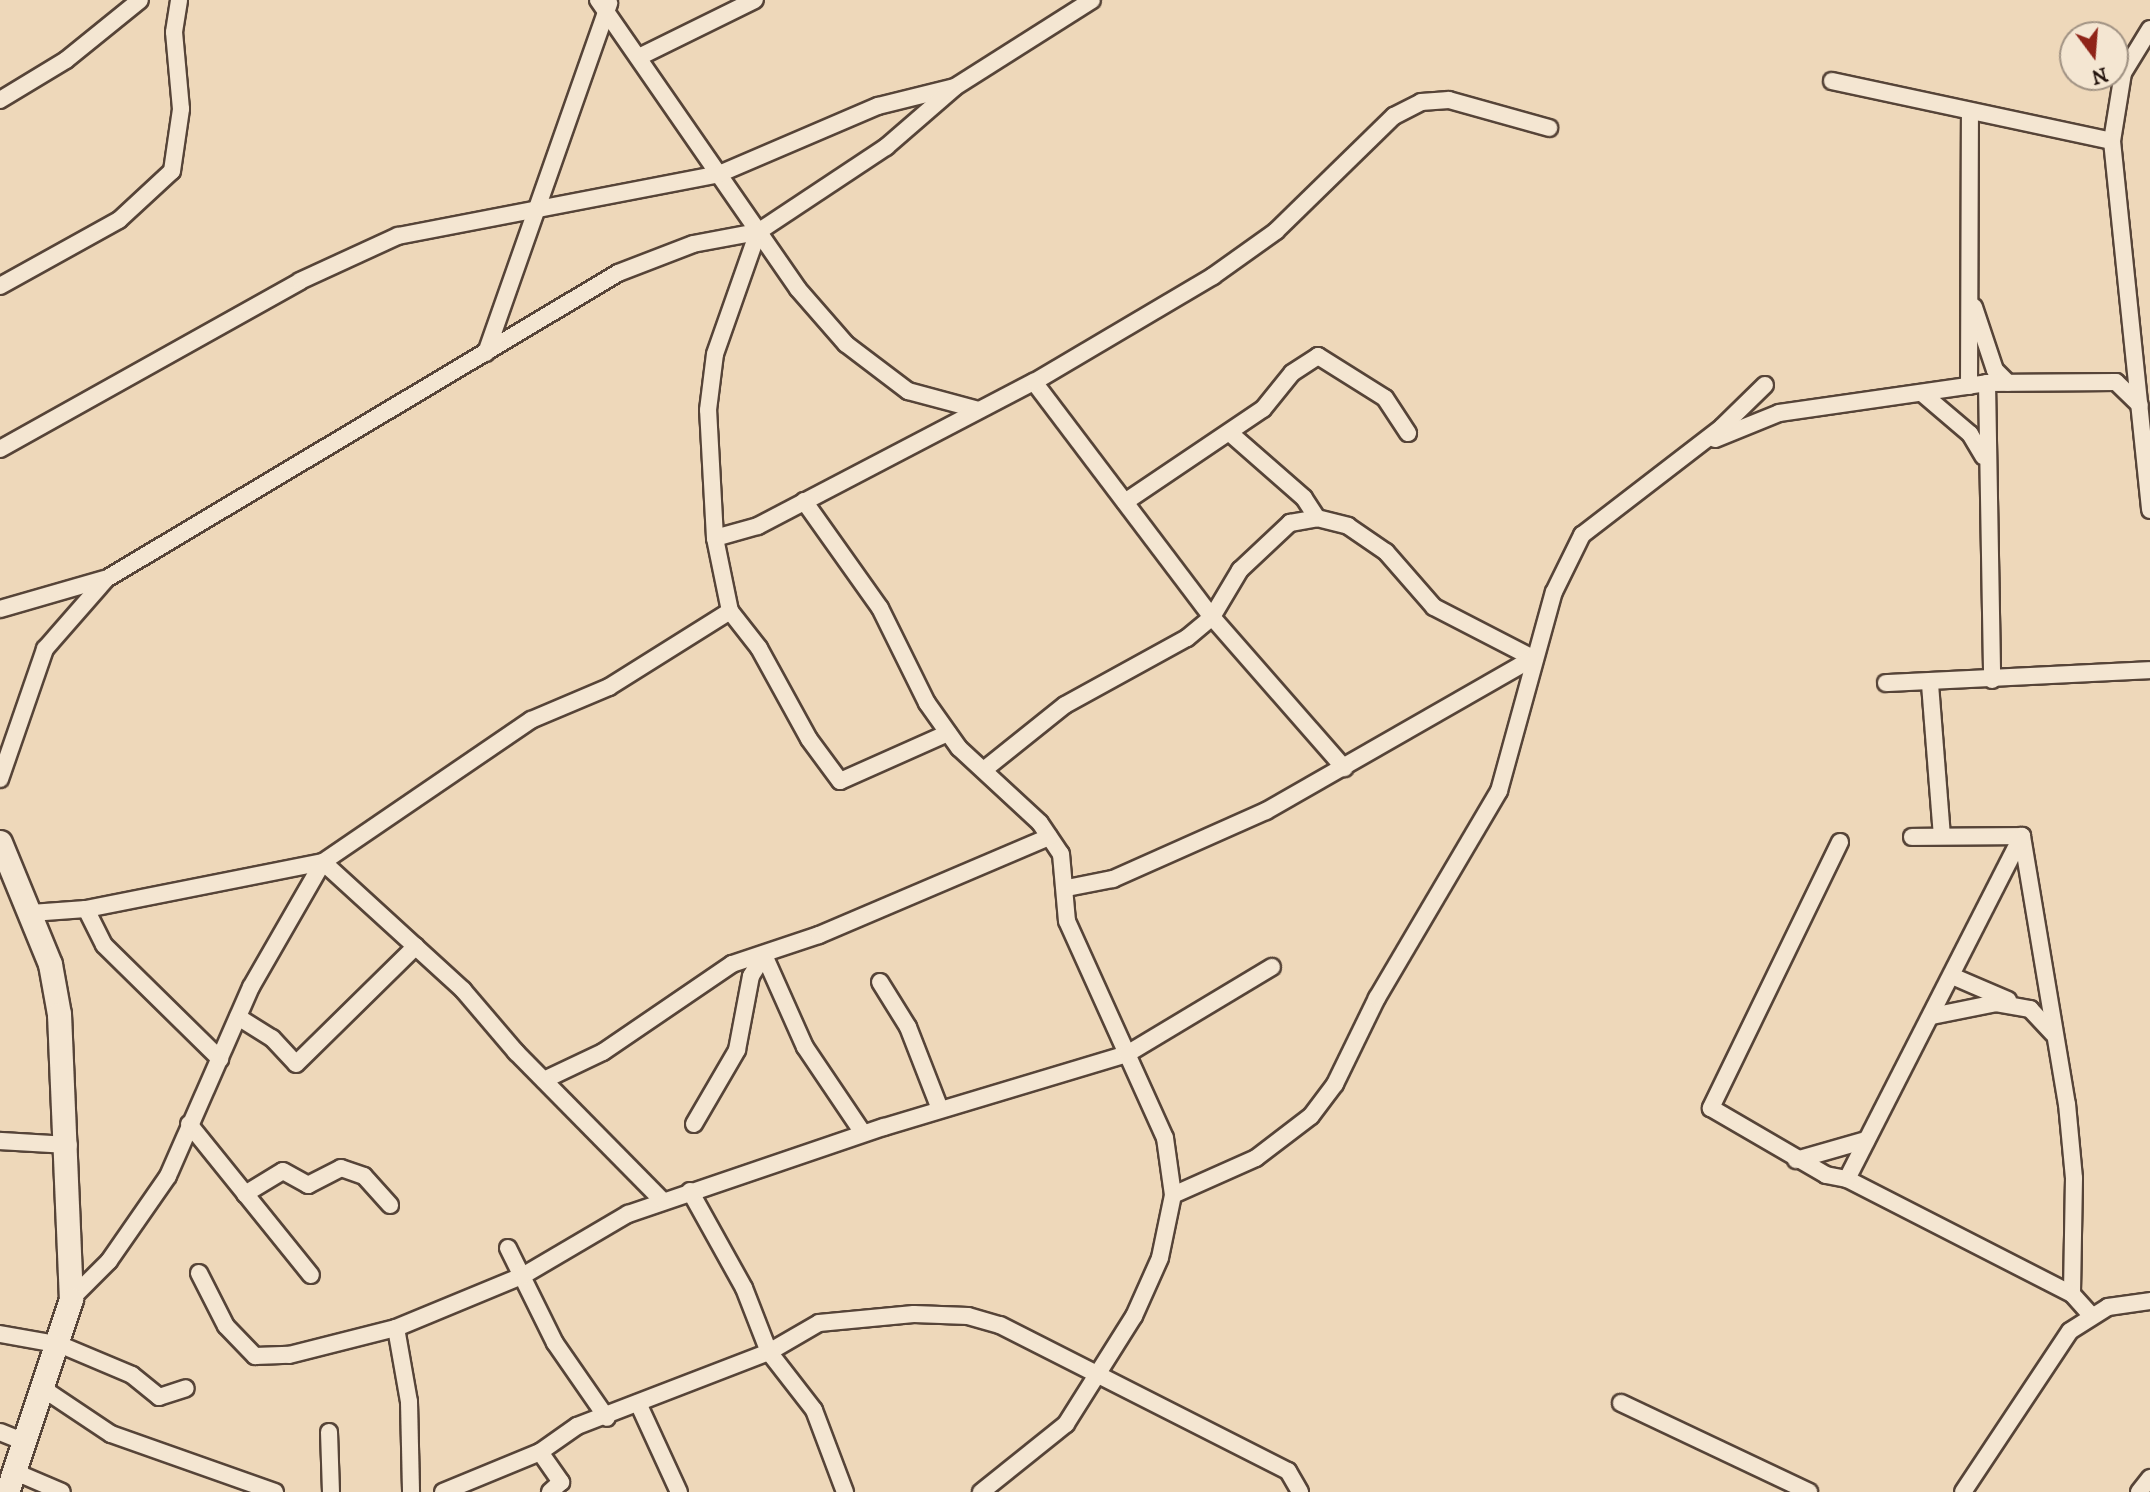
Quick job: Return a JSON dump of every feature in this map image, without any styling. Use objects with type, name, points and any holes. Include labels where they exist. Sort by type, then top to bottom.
[{"type":"main road","points":[[0,842],[50,964],[59,1014],[69,1145],[71,1299],[61,1345],[42,1388],[10,1436],[10,1481]]},
{"type":"street","points":[[0,100],[66,60],[140,0]]},
{"type":"street","points":[[0,286],[119,220],[173,171],[181,109],[174,32],[179,0]]},
{"type":"street","points":[[639,57],[755,0]]},
{"type":"street","points":[[0,609],[106,579],[618,273],[693,244],[758,232],[886,147],[955,88],[1092,0]]},
{"type":"street","points":[[605,3],[758,232],[846,344],[908,391],[979,410]]},
{"type":"street","points":[[486,354],[534,207],[576,103],[605,3]]},
{"type":"street","points":[[2150,29],[2123,73],[2112,141],[2150,510]]},
{"type":"street","points":[[1832,81],[1970,113],[2112,141]]},
{"type":"street","points":[[0,449],[300,281],[386,242],[534,207],[719,174],[877,106],[955,88]]},
{"type":"street","points":[[715,538],[758,526],[1034,382],[1276,231],[1394,116],[1421,102],[1449,100],[1549,128]]},
{"type":"street","points":[[1969,386],[1967,284],[1970,113]]},
{"type":"street","points":[[758,232],[715,354],[708,410],[715,538],[730,611],[840,780],[948,733]]},
{"type":"street","points":[[1967,284],[1990,358],[2008,383]]},
{"type":"street","points":[[2116,382],[2135,355]]},
{"type":"street","points":[[1125,502],[1231,434],[1318,356],[1385,398],[1408,433]]},
{"type":"street","points":[[1034,382],[1212,617],[1344,768]]},
{"type":"street","points":[[1700,445],[1779,413],[1987,383],[2116,382],[2140,405]]},
{"type":"street","points":[[1987,383],[1984,458],[1992,680]]},
{"type":"street","points":[[1173,1195],[1256,1158],[1311,1116],[1335,1084],[1377,998],[1499,791],[1518,742],[1533,659],[1555,592],[1583,535],[1700,445],[1765,385]]},
{"type":"street","points":[[1923,394],[1970,434],[1984,458]]},
{"type":"street","points":[[1231,434],[1304,498],[1317,518]]},
{"type":"street","points":[[804,501],[880,608],[948,733],[1049,837],[1061,854],[1067,888],[1067,921],[1165,1138],[1173,1195],[1160,1258],[1100,1378],[1066,1424],[981,1492]]},
{"type":"street","points":[[985,769],[1065,705],[1212,617],[1257,552],[1290,523],[1317,518],[1348,526],[1386,552],[1434,607],[1533,659]]},
{"type":"street","points":[[0,779],[46,649],[106,579]]},
{"type":"street","points":[[31,913],[86,909],[323,862],[531,720],[609,688],[730,611]]},
{"type":"street","points":[[1067,888],[1113,879],[1266,811],[1533,659]]},
{"type":"street","points":[[1886,683],[1930,684],[2150,670]]},
{"type":"street","points":[[1930,684],[1941,836]]},
{"type":"street","points":[[1912,836],[2022,835]]},
{"type":"street","points":[[1847,1180],[2022,835]]},
{"type":"street","points":[[2022,835],[2074,1178],[2072,1294]]},
{"type":"street","points":[[544,1080],[603,1052],[693,986],[1049,837]]},
{"type":"street","points":[[1840,842],[1711,1108],[1796,1160],[1847,1180],[2072,1294],[2091,1314]]},
{"type":"street","points":[[323,862],[416,947],[663,1201]]},
{"type":"street","points":[[71,1299],[140,1220],[189,1124],[238,1017],[323,862]]},
{"type":"street","points":[[86,909],[104,945],[220,1059]]},
{"type":"street","points":[[238,1017],[272,1038],[296,1063],[416,947]]},
{"type":"street","points":[[694,1124],[737,1050],[751,976],[764,955]]},
{"type":"street","points":[[764,955],[805,1047],[863,1133]]},
{"type":"street","points":[[199,1273],[226,1326],[255,1356],[289,1355],[396,1328],[524,1275],[628,1214],[863,1133],[1127,1054],[1272,967]]},
{"type":"street","points":[[1952,976],[2030,1009],[2054,1034]]},
{"type":"street","points":[[880,982],[908,1027],[940,1109]]},
{"type":"street","points":[[1932,1016],[1996,1003],[2030,1009]]},
{"type":"street","points":[[189,1124],[311,1275]]},
{"type":"street","points":[[1796,1160],[1866,1140]]},
{"type":"street","points":[[0,1141],[69,1145]]},
{"type":"street","points":[[245,1194],[283,1171],[308,1185],[341,1168],[364,1176],[390,1205]]},
{"type":"street","points":[[690,1191],[744,1289],[769,1352],[814,1410],[845,1492]]},
{"type":"street","points":[[508,1248],[524,1275],[555,1342],[607,1418]]},
{"type":"street","points":[[1963,1492],[2007,1417],[2070,1331],[2091,1314],[2150,1301]]},
{"type":"street","points":[[443,1492],[540,1452],[577,1426],[607,1418],[769,1352],[819,1323],[860,1316],[968,1316],[1288,1471],[1300,1492]]},
{"type":"street","points":[[396,1328],[410,1402],[411,1492]]},
{"type":"street","points":[[0,1334],[61,1345],[132,1375],[159,1397],[186,1388]]},
{"type":"street","points":[[42,1388],[111,1434],[275,1492]]},
{"type":"street","points":[[1621,1403],[1809,1492]]},
{"type":"street","points":[[638,1404],[679,1492]]},
{"type":"street","points":[[329,1432],[331,1492]]},
{"type":"street","points":[[540,1452],[561,1482],[550,1492]]},
{"type":"street","points":[[2139,1492],[2150,1478]]},
{"type":"street","points":[[10,1481],[62,1492]]}]
